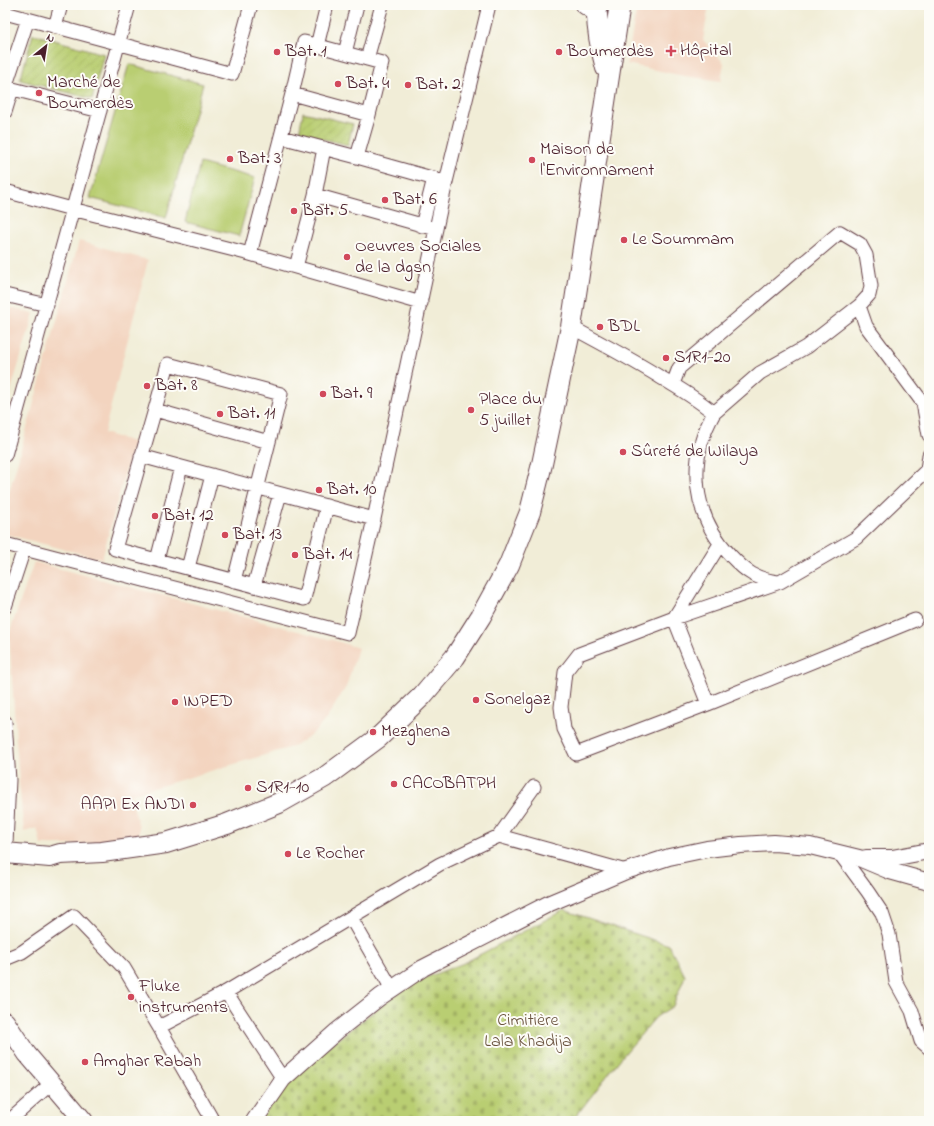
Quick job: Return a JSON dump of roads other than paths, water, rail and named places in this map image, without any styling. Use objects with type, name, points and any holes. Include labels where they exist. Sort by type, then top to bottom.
[{"type":"main road","points":[[592,9],[607,17],[616,14],[620,7]]},
{"type":"main road","points":[[5,847],[49,850],[60,854],[102,852],[166,843],[227,824],[279,803],[325,777],[378,738],[422,696],[455,657],[481,616],[509,565],[530,512],[542,464],[571,327],[620,7]]},
{"type":"main road","points":[[592,9],[609,77]]},
{"type":"main road","points":[[5,1022],[18,1042],[84,1121]]},
{"type":"main road","points":[[5,1038],[72,1121]]},
{"type":"street","points":[[55,27],[61,5]]},
{"type":"street","points":[[5,455],[129,5]]},
{"type":"street","points":[[5,13],[232,74],[251,5]]},
{"type":"street","points":[[317,46],[327,5]]},
{"type":"street","points":[[345,53],[357,5]]},
{"type":"street","points":[[367,58],[382,5]]},
{"type":"street","points":[[5,544],[348,633],[421,303],[446,182],[490,5]]},
{"type":"street","points":[[5,112],[7,89],[28,19]]},
{"type":"street","points":[[250,254],[292,94],[304,42],[382,63],[357,156]]},
{"type":"street","points":[[7,89],[100,111]]},
{"type":"street","points":[[292,94],[369,115]]},
{"type":"street","points":[[281,136],[446,182]]},
{"type":"street","points":[[296,267],[315,196],[324,148]]},
{"type":"street","points":[[422,226],[434,178]]},
{"type":"street","points":[[5,190],[72,209],[250,254],[421,303]]},
{"type":"street","points":[[315,196],[436,229]]},
{"type":"street","points":[[673,384],[679,368],[840,232],[860,244],[866,255],[871,286],[869,295],[859,306],[806,347],[760,373],[714,413],[707,425],[698,456],[696,476],[698,494],[712,533],[720,544],[753,576],[766,581],[780,582]]},
{"type":"street","points":[[5,295],[47,305]]},
{"type":"street","points":[[859,306],[866,326],[924,403],[929,435]]},
{"type":"street","points":[[571,327],[626,356],[673,384],[702,402],[714,413]]},
{"type":"street","points":[[234,581],[281,394],[168,364],[114,549],[188,568],[234,581],[304,599],[327,506]]},
{"type":"street","points":[[154,410],[269,442]]},
{"type":"street","points":[[915,620],[708,704],[576,754],[564,729],[560,707],[565,672],[579,654],[674,618],[780,582],[856,538],[927,470],[929,455]]},
{"type":"street","points":[[142,456],[374,519]]},
{"type":"street","points":[[157,560],[181,467]]},
{"type":"street","points":[[188,568],[212,476]]},
{"type":"street","points":[[254,586],[280,494]]},
{"type":"street","points":[[674,618],[720,544]]},
{"type":"street","points":[[5,607],[24,549]]},
{"type":"street","points":[[674,618],[708,704]]},
{"type":"street","points":[[5,722],[8,780],[5,847]]},
{"type":"street","points":[[159,1027],[226,992],[440,864],[499,836],[534,786]]},
{"type":"street","points":[[499,836],[626,871]]},
{"type":"street","points":[[254,1121],[284,1079],[337,1031],[392,989],[423,968],[550,903],[626,871],[669,857],[707,849],[774,843],[810,846],[859,858],[890,871],[929,882]]},
{"type":"street","points":[[859,858],[892,858],[929,851]]},
{"type":"street","points":[[840,854],[882,913],[889,934],[896,982],[912,1012],[920,1041],[929,1048]]},
{"type":"street","points":[[5,959],[22,952],[74,916],[124,968],[213,1121]]},
{"type":"street","points":[[351,918],[392,989]]},
{"type":"street","points":[[226,992],[284,1079]]},
{"type":"street","points":[[9,1121],[45,1089]]},
{"type":"place","name":"Hôpital","points":[[671,51]]},
{"type":"place","name":"Bat. 1","points":[[277,52]]},
{"type":"place","name":"Boumerdès","points":[[559,52]]},
{"type":"place","name":"Bat. 4","points":[[338,84]]},
{"type":"place","name":"Bat. 2","points":[[408,85]]},
{"type":"place","name":"Marché de Boumerdès","points":[[39,93]]},
{"type":"place","name":"Bat. 3","points":[[230,159]]},
{"type":"place","name":"Maison de l'Environnament","points":[[532,160]]},
{"type":"place","name":"Bat. 6","points":[[385,200]]},
{"type":"place","name":"Bat. 5","points":[[294,211]]},
{"type":"place","name":"Le Soummam","points":[[624,240]]},
{"type":"place","name":"Oeuvres Sociales de la dgsn","points":[[347,257]]},
{"type":"place","name":"BDL","points":[[600,327]]},
{"type":"place","name":"S1R1-20","points":[[666,358]]},
{"type":"place","name":"Bat. 8","points":[[147,386]]},
{"type":"place","name":"Bat. 9","points":[[323,394]]},
{"type":"place","name":"Place du 5 juillet","points":[[471,410]]},
{"type":"place","name":"Bat. 11","points":[[220,414]]},
{"type":"place","name":"Sûreté de Wilaya","points":[[623,452]]},
{"type":"place","name":"Bat. 10","points":[[319,490]]},
{"type":"place","name":"Bat. 12","points":[[155,516]]},
{"type":"place","name":"Bat. 13","points":[[225,535]]},
{"type":"place","name":"Bat. 14","points":[[295,555]]},
{"type":"place","name":"Sonelgaz","points":[[476,700]]},
{"type":"place","name":"INPED","points":[[175,702]]},
{"type":"place","name":"Mezghena","points":[[373,732]]},
{"type":"place","name":"CACOBATPH","points":[[394,784]]},
{"type":"place","name":"S1R1-10","points":[[248,788]]},
{"type":"place","name":"AAPI Ex ANDI","points":[[193,805]]},
{"type":"place","name":"Le Rocher","points":[[288,854]]},
{"type":"place","name":"Fluke instruments","points":[[131,997]]},
{"type":"place","name":"Amghar Rabah","points":[[85,1062]]},
{"type":"park label","name":"Cimitière Lala Khadija","points":[[528,1031]]}]
